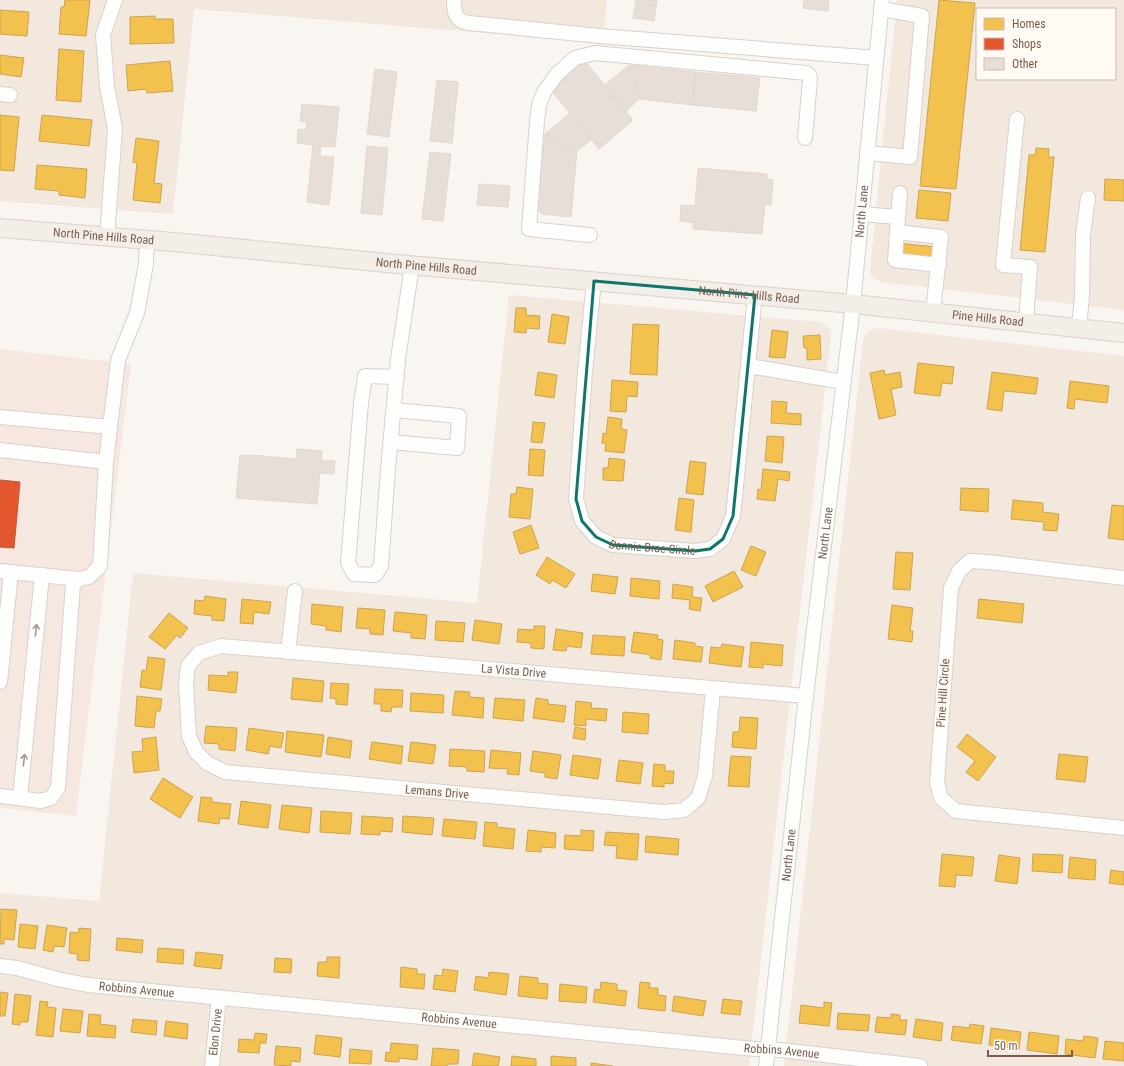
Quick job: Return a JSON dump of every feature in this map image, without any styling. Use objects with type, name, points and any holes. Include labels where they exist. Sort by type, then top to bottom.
[{"type":"main road","name":"North Pine Hills Road","points":[[0,228],[147,240],[412,266],[853,304]]},
{"type":"main road","name":"Pine Hills Road","points":[[853,304],[1124,333]]},
{"type":"street","points":[[107,237],[115,129],[108,86],[103,35],[115,0]]},
{"type":"street","points":[[454,0],[454,7],[458,18],[462,22],[600,36],[876,58]]},
{"type":"street","points":[[867,153],[910,157],[922,16],[881,4]]},
{"type":"street","name":"North Lane","points":[[766,1066],[806,696],[853,304],[881,4]]},
{"type":"street","points":[[590,235],[529,229],[539,105],[544,92],[557,74],[575,58],[595,53],[806,73],[809,75],[810,79],[805,138]]},
{"type":"street","points":[[1017,120],[1003,265],[1030,267],[1026,322]]},
{"type":"street","points":[[900,193],[895,260],[939,265]]},
{"type":"street","points":[[1079,328],[1082,296],[1083,235],[1088,198]]},
{"type":"street","points":[[861,214],[898,217]]},
{"type":"street","points":[[897,232],[941,237],[933,312]]},
{"type":"street","points":[[0,682],[5,571],[79,579],[89,577],[100,566],[106,462],[118,360],[137,313],[146,264],[147,240]]},
{"type":"street","points":[[396,377],[365,376],[361,403],[348,563],[354,574],[375,575],[382,566],[396,377],[412,266]]},
{"type":"street","name":"Bonnie Brae Circle","points":[[594,281],[585,372],[576,499],[582,521],[596,537],[613,546],[695,551],[710,548],[723,539],[733,516],[755,295]]},
{"type":"street","points":[[748,366],[843,382]]},
{"type":"street","points":[[390,442],[457,448],[459,416],[394,410]]},
{"type":"street","points":[[0,417],[110,426]]},
{"type":"street","points":[[0,450],[106,462]]},
{"type":"street","name":"Pine Hill Circle","points":[[1124,578],[970,561],[958,571],[951,588],[937,783],[941,798],[956,811],[1124,828]]},
{"type":"street","points":[[20,798],[42,575]]},
{"type":"street","points":[[0,796],[41,801],[51,798],[58,788],[73,584],[79,579]]},
{"type":"street","points":[[288,652],[295,591]]},
{"type":"street","name":"La Vista Drive","points":[[221,646],[806,696]]},
{"type":"street","name":"Lemans Drive","points":[[221,646],[199,653],[188,666],[186,684],[189,736],[196,752],[208,763],[225,772],[664,812],[684,810],[698,798],[706,776],[713,689]]},
{"type":"street","name":"Robbins Avenue","points":[[0,966],[17,968],[57,979],[88,985],[755,1049],[780,1050],[920,1066]]},
{"type":"street","name":"Elon Drive","points":[[212,1066],[219,998]]},
{"type":"highlighted area","points":[[594,281],[755,295],[733,516],[723,539],[710,549],[695,551],[613,545],[596,537],[582,521],[576,499]]},
{"type":"shaded area","points":[[0,0],[607,0],[603,44],[194,9],[173,214],[0,201]]},
{"type":"shaded area","points":[[897,0],[1124,0],[1124,310],[880,282],[871,275],[870,269]]},
{"type":"shaded area","points":[[509,295],[821,322],[830,329],[831,335],[749,1066],[0,1066],[0,893],[99,901],[133,573],[477,603]]},
{"type":"shaded area","points":[[878,328],[1124,356],[1124,1066],[784,1066],[863,341],[871,330]]},
{"type":"shaded area","points":[[0,349],[131,364],[76,816],[0,808]]},
{"type":"building: Homes","points":[[65,0],[90,0],[86,36],[59,34],[61,7],[64,7]]},
{"type":"building: Homes","points":[[939,0],[975,3],[956,189],[920,186]]},
{"type":"building: Homes","points":[[0,10],[29,12],[27,36],[0,34]]},
{"type":"building: Homes","points":[[155,16],[155,19],[173,19],[174,43],[130,44],[130,17]]},
{"type":"building: Homes","points":[[59,49],[84,51],[81,102],[56,100]]},
{"type":"building: Homes","points":[[0,55],[24,58],[21,77],[0,74]]},
{"type":"building: Homes","points":[[170,61],[173,91],[147,93],[146,89],[128,91],[126,65]]},
{"type":"building: Homes","points":[[0,115],[19,117],[14,171],[0,170]]},
{"type":"building: Homes","points":[[42,115],[92,120],[89,146],[39,141]]},
{"type":"building: Homes","points":[[136,138],[159,141],[154,183],[162,184],[160,203],[133,200],[137,163],[133,162]]},
{"type":"building: Homes","points":[[1036,148],[1049,149],[1048,157],[1054,157],[1045,252],[1020,250],[1029,155],[1035,155]]},
{"type":"building: Homes","points":[[37,165],[87,169],[85,198],[59,195],[59,191],[35,189]]},
{"type":"building: Homes","points":[[1105,179],[1124,180],[1124,201],[1104,200]]},
{"type":"building: Homes","points":[[919,190],[951,193],[948,221],[916,218]]},
{"type":"building: Homes","points":[[897,243],[936,247],[935,260],[895,256]]},
{"type":"building: Homes","points":[[516,308],[526,308],[526,315],[540,316],[539,329],[526,328],[526,333],[514,332]]},
{"type":"building: Homes","points":[[552,314],[569,317],[565,344],[548,342]]},
{"type":"building: Homes","points":[[633,324],[659,325],[657,375],[630,374]]},
{"type":"building: Homes","points":[[772,330],[788,332],[785,358],[769,357]]},
{"type":"building: Homes","points":[[820,335],[821,359],[807,360],[807,348],[804,348],[803,336]]},
{"type":"building: Homes","points":[[918,363],[954,367],[952,384],[942,383],[940,396],[914,393]]},
{"type":"building: Homes","points":[[884,370],[885,375],[900,372],[902,387],[891,389],[896,415],[879,419],[870,373]]},
{"type":"building: Homes","points":[[538,372],[557,375],[554,398],[535,395]]},
{"type":"building: Homes","points":[[992,372],[1038,378],[1036,394],[1004,391],[1002,411],[987,409]]},
{"type":"building: Homes","points":[[612,380],[638,382],[637,397],[627,396],[626,412],[610,411]]},
{"type":"building: Homes","points":[[1070,381],[1109,386],[1107,403],[1075,399],[1074,409],[1067,408]]},
{"type":"building: Homes","points":[[772,401],[787,402],[786,413],[801,414],[801,425],[771,423]]},
{"type":"building: Homes","points":[[608,417],[622,419],[621,429],[627,430],[624,453],[605,451],[606,444],[602,443],[603,433],[606,434]]},
{"type":"building: Homes","points":[[533,422],[545,423],[542,443],[531,442]]},
{"type":"building: Homes","points":[[767,436],[784,437],[782,463],[765,461]]},
{"type":"building: Homes","points":[[530,449],[545,450],[543,476],[528,475]]},
{"type":"building: Homes","points":[[609,458],[625,460],[623,481],[603,480],[603,468],[608,468]]},
{"type":"building: Homes","points":[[690,461],[706,463],[703,495],[686,493]]},
{"type":"building: Homes","points":[[763,469],[790,472],[789,481],[778,479],[775,501],[757,499],[758,489],[761,490]]},
{"type":"building: Homes","points":[[517,487],[533,489],[530,519],[509,517],[511,494],[516,494]]},
{"type":"building: Homes","points":[[961,488],[989,489],[988,512],[960,510]]},
{"type":"building: Homes","points":[[679,498],[694,500],[691,532],[675,530]]},
{"type":"building: Homes","points":[[1013,500],[1043,503],[1043,512],[1059,514],[1057,531],[1043,530],[1044,522],[1011,519]]},
{"type":"building: Homes","points":[[1112,505],[1124,506],[1124,540],[1108,538]]},
{"type":"building: Homes","points":[[531,525],[539,548],[520,554],[513,532]]},
{"type":"building: Homes","points":[[751,546],[766,552],[756,576],[741,570]]},
{"type":"building: Homes","points":[[896,552],[913,553],[910,590],[893,589]]},
{"type":"building: Homes","points":[[547,557],[575,574],[566,588],[552,580],[550,584],[536,575]]},
{"type":"building: Homes","points":[[734,571],[743,587],[713,602],[705,586]]},
{"type":"building: Homes","points":[[593,574],[618,577],[615,594],[591,591]]},
{"type":"building: Homes","points":[[631,578],[660,581],[659,599],[630,596]]},
{"type":"building: Homes","points":[[673,584],[693,587],[692,597],[702,598],[700,611],[689,609],[690,600],[672,598]]},
{"type":"building: Homes","points":[[205,596],[226,599],[224,621],[212,620],[212,616],[194,614],[195,600],[204,601]]},
{"type":"building: Homes","points":[[242,599],[271,602],[269,614],[254,612],[253,624],[240,623]]},
{"type":"building: Homes","points":[[979,599],[1024,604],[1022,623],[977,618]]},
{"type":"building: Homes","points":[[312,604],[343,607],[341,632],[326,630],[326,626],[311,624]]},
{"type":"building: Homes","points":[[892,605],[913,608],[910,631],[913,631],[912,642],[888,639]]},
{"type":"building: Homes","points":[[358,608],[385,610],[383,635],[370,634],[370,629],[356,628]]},
{"type":"building: Homes","points":[[395,612],[427,615],[425,639],[411,638],[411,633],[393,631]]},
{"type":"building: Homes","points":[[169,613],[188,628],[180,638],[177,635],[165,649],[149,637]]},
{"type":"building: Homes","points":[[475,620],[502,624],[499,644],[472,640]]},
{"type":"building: Homes","points":[[436,621],[465,623],[463,642],[435,640]]},
{"type":"building: Homes","points":[[534,626],[545,626],[544,649],[531,648],[531,643],[517,642],[518,629],[534,630]]},
{"type":"building: Homes","points":[[556,629],[583,633],[581,648],[567,646],[566,651],[553,650]]},
{"type":"building: Homes","points":[[634,632],[658,635],[657,639],[663,640],[661,660],[650,658],[651,655],[631,652]]},
{"type":"building: Homes","points":[[593,635],[625,637],[624,656],[591,654]]},
{"type":"building: Homes","points":[[675,640],[695,643],[695,646],[703,647],[701,662],[673,659]]},
{"type":"building: Homes","points":[[751,642],[783,645],[782,666],[763,664],[763,668],[749,667]]},
{"type":"building: Homes","points":[[722,644],[744,647],[741,667],[709,663],[711,647],[721,648]]},
{"type":"building: Homes","points":[[148,657],[165,659],[161,690],[140,687],[142,670],[146,671]]},
{"type":"building: Homes","points":[[228,672],[238,672],[236,693],[208,690],[209,675],[228,676]]},
{"type":"building: Homes","points":[[293,678],[324,681],[322,702],[291,699]]},
{"type":"building: Homes","points":[[331,683],[349,684],[347,705],[336,704],[336,699],[330,698]]},
{"type":"building: Homes","points":[[375,689],[403,690],[402,707],[392,707],[391,712],[381,711],[381,704],[374,704]]},
{"type":"building: Homes","points":[[455,691],[470,692],[469,697],[484,698],[483,718],[452,715]]},
{"type":"building: Homes","points":[[411,693],[444,695],[443,713],[410,711]]},
{"type":"building: Homes","points":[[137,696],[162,699],[160,711],[156,711],[154,728],[135,726]]},
{"type":"building: Homes","points":[[495,698],[525,700],[523,721],[493,718]]},
{"type":"building: Homes","points":[[536,698],[548,700],[548,704],[566,706],[564,722],[533,718]]},
{"type":"building: Homes","points":[[576,701],[592,703],[591,708],[607,709],[606,721],[586,719],[586,726],[574,725]]},
{"type":"building: Homes","points":[[623,712],[649,714],[648,734],[622,732]]},
{"type":"building: Homes","points":[[740,717],[758,718],[756,749],[732,747],[733,732],[739,732]]},
{"type":"building: Homes","points":[[206,726],[237,728],[235,751],[219,749],[219,744],[204,743]]},
{"type":"building: Homes","points":[[575,727],[586,729],[585,740],[573,738]]},
{"type":"building: Homes","points":[[249,728],[284,733],[281,748],[270,746],[268,754],[246,750]]},
{"type":"building: Homes","points":[[287,731],[324,735],[321,757],[285,752]]},
{"type":"building: Homes","points":[[967,734],[996,757],[978,781],[966,772],[975,761],[957,747]]},
{"type":"building: Homes","points":[[156,737],[159,770],[134,773],[132,752],[143,751],[142,739]]},
{"type":"building: Homes","points":[[328,737],[352,741],[350,758],[326,754]]},
{"type":"building: Homes","points":[[372,742],[403,746],[401,764],[369,759]]},
{"type":"building: Homes","points":[[411,742],[436,745],[433,764],[408,761]]},
{"type":"building: Homes","points":[[450,749],[485,751],[484,772],[467,771],[467,767],[449,766]]},
{"type":"building: Homes","points":[[491,750],[521,753],[519,775],[507,774],[508,769],[489,768]]},
{"type":"building: Homes","points":[[533,751],[561,755],[557,779],[545,777],[545,773],[530,771]]},
{"type":"building: Homes","points":[[1059,754],[1088,757],[1085,782],[1056,779]]},
{"type":"building: Homes","points":[[573,755],[601,759],[598,779],[570,775]]},
{"type":"building: Homes","points":[[731,756],[751,757],[749,787],[728,786]]},
{"type":"building: Homes","points":[[619,760],[643,763],[640,784],[616,781]]},
{"type":"building: Homes","points":[[654,764],[665,765],[665,771],[674,771],[673,784],[664,783],[664,787],[652,786]]},
{"type":"building: Homes","points":[[163,778],[193,797],[180,818],[150,799]]},
{"type":"building: Homes","points":[[201,797],[212,798],[212,802],[231,804],[229,819],[220,818],[219,824],[198,821]]},
{"type":"building: Homes","points":[[241,801],[271,805],[268,828],[238,824]]},
{"type":"building: Homes","points":[[282,805],[312,808],[309,833],[279,829]]},
{"type":"building: Homes","points":[[321,811],[352,813],[350,834],[320,832]]},
{"type":"building: Homes","points":[[362,816],[393,818],[392,832],[380,831],[380,835],[361,834]]},
{"type":"building: Homes","points":[[403,816],[434,818],[432,835],[402,832]]},
{"type":"building: Homes","points":[[444,819],[477,822],[475,839],[442,836]]},
{"type":"building: Homes","points":[[485,822],[497,823],[497,827],[515,829],[513,849],[483,846]]},
{"type":"building: Homes","points":[[528,830],[556,833],[555,848],[541,847],[541,852],[526,851]]},
{"type":"building: Homes","points":[[581,830],[594,831],[593,851],[564,849],[565,835],[581,836]]},
{"type":"building: Homes","points":[[606,832],[639,834],[637,860],[616,858],[617,846],[604,845]]},
{"type":"building: Homes","points":[[646,836],[679,839],[678,855],[645,852]]},
{"type":"building: Homes","points":[[942,854],[974,857],[972,876],[956,875],[955,887],[939,886]]},
{"type":"building: Homes","points":[[1033,854],[1063,855],[1062,873],[1032,871]]},
{"type":"building: Homes","points":[[999,855],[1020,858],[1017,884],[995,881]]},
{"type":"building: Homes","points":[[1070,857],[1096,860],[1095,880],[1068,878]]},
{"type":"building: Homes","points":[[1111,870],[1124,872],[1124,885],[1109,883]]},
{"type":"building: Homes","points":[[1,909],[17,910],[14,940],[4,939],[4,944],[0,944]]},
{"type":"building: Homes","points":[[20,924],[38,926],[35,949],[18,947]]},
{"type":"building: Homes","points":[[47,925],[67,928],[64,947],[54,946],[53,952],[43,950]]},
{"type":"building: Homes","points":[[79,928],[91,929],[89,961],[77,960],[78,954],[69,953],[70,932],[78,933]]},
{"type":"building: Homes","points":[[117,938],[143,940],[142,953],[116,950]]},
{"type":"building: Homes","points":[[158,948],[184,950],[183,964],[157,962]]},
{"type":"building: Homes","points":[[196,952],[223,955],[221,969],[194,966]]},
{"type":"building: Homes","points":[[327,957],[340,957],[339,978],[317,976],[318,962],[327,962]]},
{"type":"building: Homes","points":[[275,958],[292,959],[291,973],[274,972]]},
{"type":"building: Homes","points":[[401,967],[417,969],[417,974],[425,974],[424,989],[400,987]]},
{"type":"building: Homes","points":[[443,969],[458,971],[455,992],[433,989],[435,975],[442,976]]},
{"type":"building: Homes","points":[[489,972],[509,974],[506,995],[474,990],[476,976],[488,978]]},
{"type":"building: Homes","points":[[520,976],[538,978],[538,983],[548,984],[547,999],[518,996]]},
{"type":"building: Homes","points":[[601,982],[617,984],[617,990],[627,991],[625,1006],[593,1002],[595,989],[600,990]]},
{"type":"building: Homes","points":[[640,982],[650,983],[649,988],[658,988],[658,995],[666,996],[665,1011],[638,1008]]},
{"type":"building: Homes","points":[[560,984],[587,987],[586,1003],[559,1001]]},
{"type":"building: Homes","points":[[0,992],[8,993],[5,1016],[0,1016]]},
{"type":"building: Homes","points":[[15,994],[31,996],[28,1022],[20,1022],[20,1025],[12,1024]]},
{"type":"building: Homes","points":[[674,996],[706,1001],[703,1016],[672,1011]]},
{"type":"building: Homes","points":[[723,999],[742,1001],[740,1015],[721,1013]]},
{"type":"building: Homes","points":[[40,1001],[48,1002],[47,1007],[56,1008],[53,1037],[36,1035]]},
{"type":"building: Homes","points":[[824,1002],[832,1003],[829,1026],[799,1023],[801,1005],[824,1008]]},
{"type":"building: Homes","points":[[63,1009],[83,1011],[80,1033],[60,1031]]},
{"type":"building: Homes","points":[[838,1013],[870,1015],[868,1031],[837,1029]]},
{"type":"building: Homes","points":[[89,1014],[101,1015],[100,1024],[116,1026],[115,1038],[87,1036]]},
{"type":"building: Homes","points":[[891,1014],[900,1015],[900,1020],[907,1020],[905,1035],[875,1032],[877,1017],[891,1018]]},
{"type":"building: Homes","points":[[133,1019],[157,1021],[156,1035],[131,1032]]},
{"type":"building: Homes","points":[[916,1019],[943,1023],[941,1041],[913,1037]]},
{"type":"building: Homes","points":[[166,1021],[188,1024],[187,1039],[164,1036]]},
{"type":"building: Homes","points":[[970,1024],[984,1026],[981,1044],[951,1040],[953,1026],[969,1028]]},
{"type":"building: Homes","points":[[991,1028],[1021,1032],[1019,1049],[989,1045]]},
{"type":"building: Homes","points":[[1029,1032],[1059,1036],[1057,1054],[1027,1050]]},
{"type":"building: Homes","points":[[255,1033],[267,1034],[266,1043],[260,1043],[259,1053],[238,1052],[239,1039],[254,1040]]},
{"type":"building: Homes","points":[[316,1035],[342,1038],[340,1057],[314,1054]]},
{"type":"building: Homes","points":[[1084,1036],[1098,1038],[1095,1058],[1065,1054],[1066,1039],[1083,1041]]},
{"type":"building: Homes","points":[[1105,1041],[1124,1043],[1124,1061],[1103,1059]]},
{"type":"building: Homes","points":[[391,1043],[418,1045],[417,1060],[399,1058],[399,1062],[385,1061],[386,1052],[390,1053]]},
{"type":"building: Homes","points":[[276,1046],[301,1048],[300,1062],[291,1061],[291,1066],[274,1065]]},
{"type":"building: Homes","points":[[433,1048],[459,1050],[458,1064],[431,1066]]},
{"type":"building: Homes","points":[[350,1049],[372,1051],[371,1064],[349,1063]]},
{"type":"building: Homes","points":[[474,1053],[500,1057],[498,1066],[472,1066]]},
{"type":"building: Homes","points":[[512,1056],[536,1059],[536,1066],[511,1066]]},
{"type":"building: Homes","points":[[551,1056],[576,1058],[576,1066],[551,1066]]},
{"type":"building: Homes","points":[[591,1063],[613,1066],[591,1066]]},
{"type":"building: Shops","points":[[0,480],[20,482],[14,548],[0,547]]},
{"type":"building: Other","points":[[636,0],[657,0],[654,21],[633,18]]},
{"type":"building: Other","points":[[804,0],[829,0],[828,11],[803,8]]},
{"type":"building: Other","points":[[585,61],[633,120],[599,149],[551,90]]},
{"type":"building: Other","points":[[629,65],[639,99],[626,111],[605,85]]},
{"type":"building: Other","points":[[629,65],[696,72],[693,105],[639,99]]},
{"type":"building: Other","points":[[375,69],[397,72],[389,137],[367,134]]},
{"type":"building: Other","points":[[696,72],[760,78],[756,111],[693,105]]},
{"type":"building: Other","points":[[437,80],[458,82],[452,143],[430,141]]},
{"type":"building: Other","points":[[302,104],[339,107],[335,147],[321,146],[320,156],[334,157],[329,205],[307,202],[313,145],[297,143],[298,129],[306,130],[307,122],[300,121]]},
{"type":"building: Other","points":[[569,114],[591,140],[577,151],[545,134]]},
{"type":"building: Other","points":[[545,134],[577,151],[571,217],[542,214],[537,209]]},
{"type":"building: Other","points":[[367,146],[388,148],[382,215],[361,213]]},
{"type":"building: Other","points":[[430,152],[451,154],[443,221],[422,219]]},
{"type":"building: Other","points":[[698,168],[767,174],[767,179],[773,180],[771,205],[765,204],[762,234],[693,229],[694,223],[680,221],[681,205],[695,206]]},
{"type":"building: Other","points":[[479,184],[510,186],[508,207],[477,205]]},
{"type":"building: Other","points":[[297,449],[322,451],[321,460],[335,461],[334,474],[320,473],[317,504],[236,498],[240,455],[296,459]]}]
